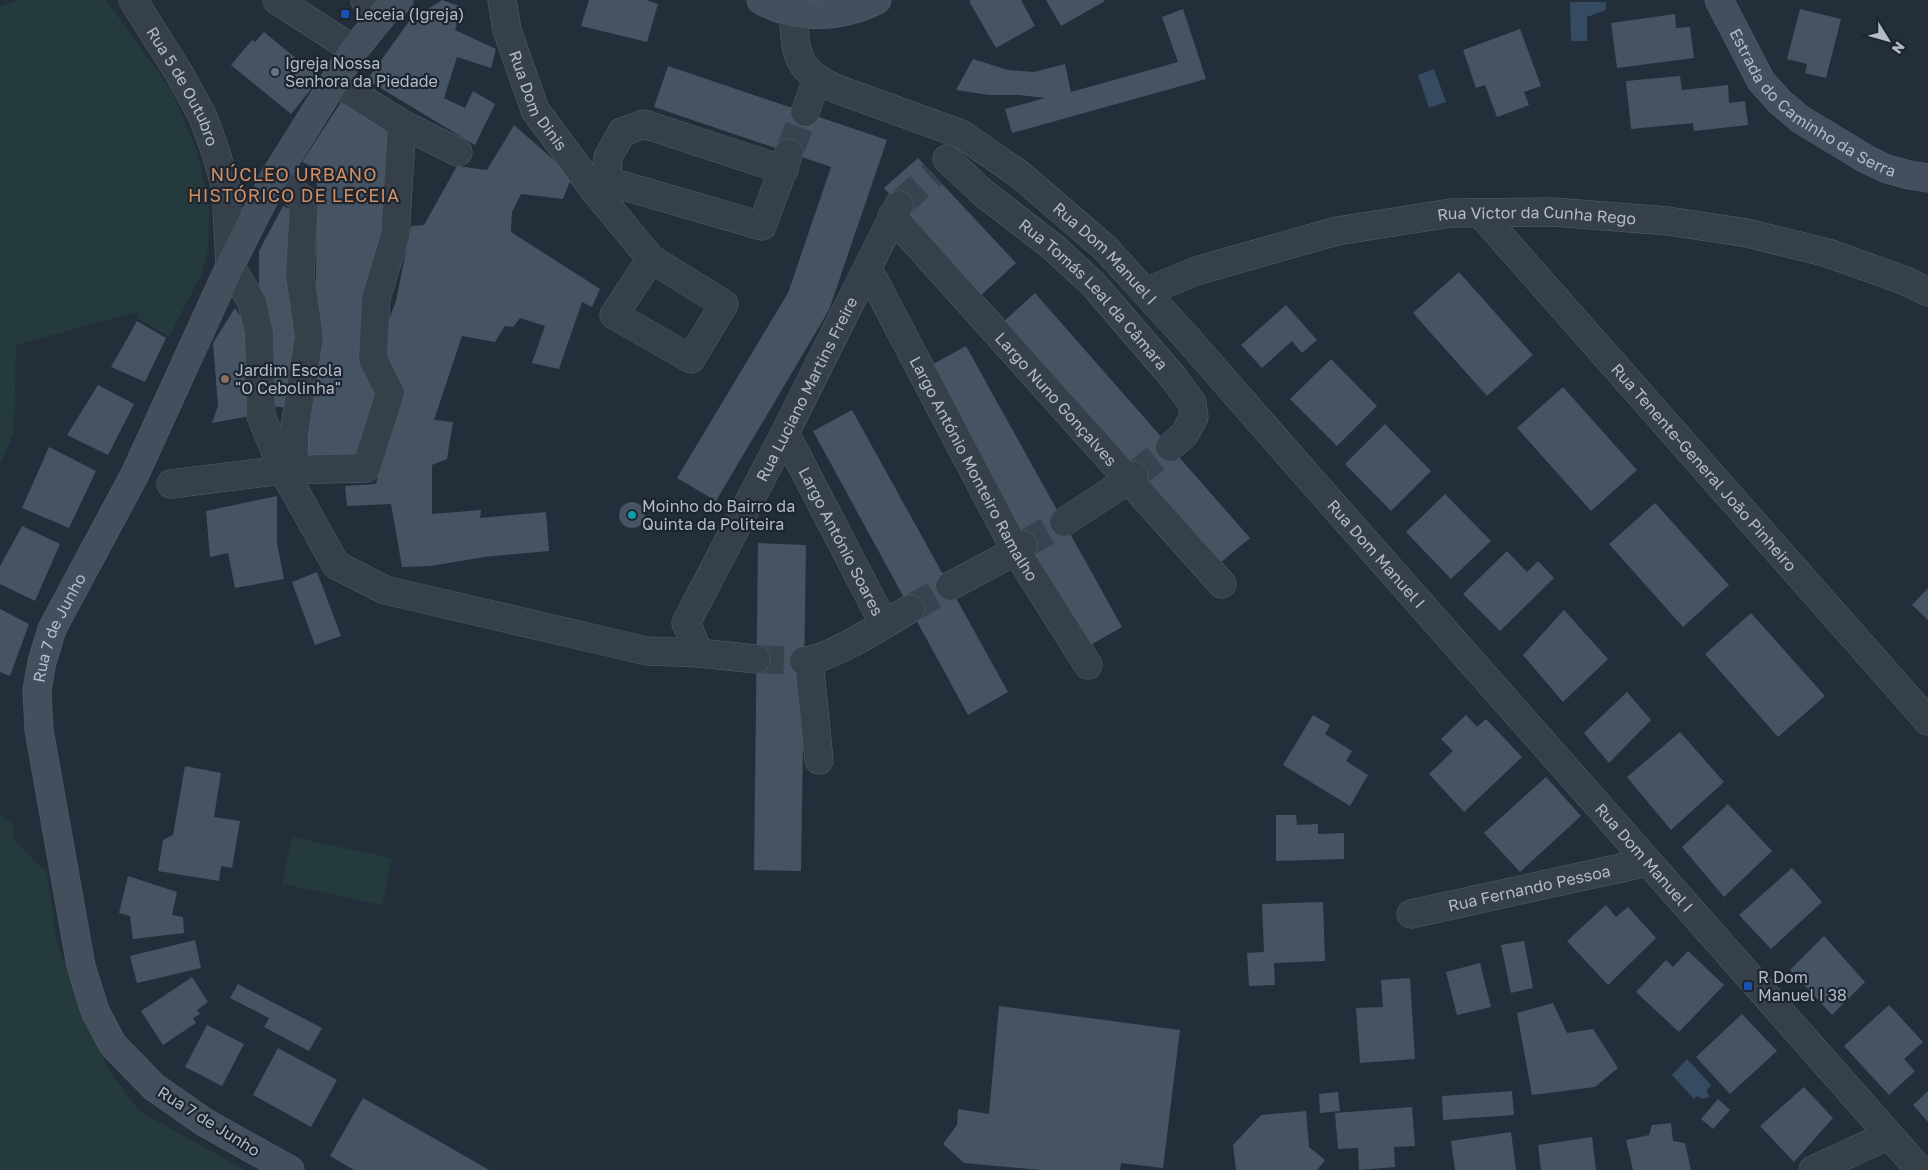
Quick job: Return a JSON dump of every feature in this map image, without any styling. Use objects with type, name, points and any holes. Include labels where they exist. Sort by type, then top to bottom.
[{"type":"main road","points":[[761,0],[793,12],[815,16],[842,12],[877,0]]},
{"type":"main road","name":"Estrada do Caminho da Serra","points":[[1719,0],[1761,81],[1800,119],[1886,169],[1928,178]]},
{"type":"main road","name":"Rua 7 de Junho","points":[[290,1170],[204,1122],[154,1087],[113,1045],[95,1011],[81,966],[39,730],[37,690],[42,662],[52,629],[135,474],[230,266],[274,178],[354,50],[386,3]]},
{"type":"street","name":"Rua 5 de Outubro","points":[[133,0],[179,73],[206,126],[226,188],[230,266]]},
{"type":"street","points":[[277,0],[354,50]]},
{"type":"street","name":"Rua Dom Dinis","points":[[502,0],[507,30],[535,110],[568,156],[601,186],[651,259]]},
{"type":"street","name":"Rua Dom Manuel I","points":[[793,12],[796,50],[806,69],[817,80],[961,134],[1019,174],[1106,248],[1920,1170]]},
{"type":"street","points":[[805,112],[817,80]]},
{"type":"street","points":[[335,82],[402,124],[458,152]]},
{"type":"street","points":[[171,484],[289,470],[366,468],[390,393],[373,359],[374,333],[376,298],[395,236],[402,124]]},
{"type":"street","points":[[644,124],[786,161],[762,226],[601,186],[608,157],[622,132],[644,124]]},
{"type":"street","name":"Rua Tomás Leal da Câmara","points":[[961,134],[940,166],[982,192],[1053,247],[1094,285],[1173,377],[1192,403],[1194,417],[1184,435],[1170,447]]},
{"type":"street","points":[[274,178],[304,200],[300,275],[309,337],[289,470]]},
{"type":"street","name":"Rua Luciano Martins Freire","points":[[699,653],[686,623],[785,433],[896,210]]},
{"type":"street","name":"Largo Nuno Gonçalves","points":[[896,210],[1132,478],[1222,584]]},
{"type":"street","name":"Rua Victor da Cunha Rego","points":[[1146,292],[1196,271],[1338,232],[1451,213],[1553,212],[1668,221],[1747,233],[1828,253],[1928,292]]},
{"type":"street","name":"Rua Tenente-General João Pinheiro","points":[[1480,213],[1928,721]]},
{"type":"street","points":[[230,266],[252,302],[259,333],[261,416],[336,565],[385,590],[647,651],[699,653],[756,659]]},
{"type":"street","name":"Largo António Monteiro Ramalho","points":[[868,268],[1020,548],[1088,665]]},
{"type":"street","name":"Largo António Soares","points":[[785,433],[884,624]]},
{"type":"street","points":[[1064,522],[1132,478]]},
{"type":"street","points":[[950,586],[1020,548]]},
{"type":"street","points":[[819,760],[807,661],[832,652],[910,609]]},
{"type":"street","name":"Rua Fernando Pessoa","points":[[1411,914],[1648,862]]},
{"type":"street","points":[[1813,1170],[1889,1135]]},
{"type":"green space","points":[[18,0],[106,0],[170,88],[197,150],[210,211],[207,254],[202,273],[169,337],[137,318],[137,312],[16,345],[14,432],[0,465],[0,7]]},
{"type":"green space","points":[[0,814],[14,825],[14,839],[37,864],[46,870],[57,942],[87,1025],[109,1070],[139,1111],[245,1170],[0,1170]]},
{"type":"green space","points":[[292,837],[392,858],[382,905],[282,884]]},
{"type":"water","points":[[1570,2],[1606,2],[1606,10],[1587,17],[1587,41],[1571,41]]},
{"type":"water","points":[[1434,69],[1446,102],[1429,108],[1418,75]]},
{"type":"water","points":[[1687,1059],[1711,1085],[1707,1090],[1709,1097],[1702,1099],[1697,1096],[1694,1099],[1672,1075]]},
{"type":"building","points":[[442,0],[462,7],[455,30],[496,49],[491,68],[457,57],[444,98],[465,108],[473,91],[495,104],[475,145],[367,80],[410,20]]},
{"type":"building","points":[[589,0],[646,0],[658,4],[647,42],[581,26]]},
{"type":"building","points":[[1021,0],[1035,26],[996,48],[969,1]]},
{"type":"building","points":[[1046,0],[1104,0],[1105,1],[1061,26]]},
{"type":"building","points":[[1183,9],[1206,79],[1012,133],[1005,109],[1045,98],[1019,95],[989,95],[956,90],[973,59],[1008,70],[1034,72],[1065,64],[1071,92],[1178,62],[1162,17]]},
{"type":"building","points":[[1800,9],[1841,19],[1826,78],[1805,73],[1807,64],[1787,59]]},
{"type":"building","points":[[1675,14],[1676,28],[1690,27],[1694,58],[1617,68],[1611,23]]},
{"type":"building","points":[[1520,29],[1541,86],[1524,92],[1529,105],[1497,117],[1485,85],[1476,88],[1463,50]]},
{"type":"building","name":"Igreja Nossa Senhora da Piedade","points":[[264,32],[320,78],[291,114],[231,65],[252,40],[255,42]]},
{"type":"building","points":[[668,66],[887,140],[829,310],[716,501],[677,478],[788,293],[831,167],[654,107]]},
{"type":"building","points":[[1680,76],[1682,90],[1728,85],[1729,103],[1745,101],[1748,125],[1694,131],[1693,123],[1631,129],[1626,81]]},
{"type":"building","points":[[341,102],[395,130],[381,395],[358,459],[303,457],[316,294],[317,169],[302,162]]},
{"type":"building","points":[[514,125],[572,176],[563,199],[521,194],[512,212],[511,232],[600,289],[592,307],[582,302],[559,369],[532,363],[545,326],[520,318],[513,327],[505,326],[495,342],[462,336],[434,420],[453,422],[447,459],[432,465],[432,514],[481,510],[480,518],[546,512],[549,551],[484,557],[431,566],[402,567],[391,504],[347,506],[345,486],[376,484],[380,469],[386,355],[384,333],[396,301],[411,226],[424,225],[457,166],[487,170]]},
{"type":"building","points":[[918,158],[1016,263],[979,297],[884,188]]},
{"type":"building","points":[[283,206],[294,211],[302,334],[287,408],[273,406],[259,289],[259,251]]},
{"type":"building","points":[[1459,272],[1533,355],[1487,396],[1413,313]]},
{"type":"building","points":[[1035,293],[1250,538],[1214,568],[1001,324]]},
{"type":"building","points":[[1286,305],[1317,340],[1302,353],[1292,341],[1262,368],[1241,345]]},
{"type":"building","name":"Jardim Escola \"O Cebolinha\"","points":[[235,308],[252,334],[255,415],[212,423],[218,406],[213,343]]},
{"type":"building","points":[[137,321],[166,338],[145,382],[111,367]]},
{"type":"building","points":[[966,346],[1122,627],[1082,650],[924,369]]},
{"type":"building","points":[[1331,359],[1377,406],[1337,446],[1290,399]]},
{"type":"building","points":[[98,385],[134,404],[108,455],[67,435]]},
{"type":"building","points":[[1563,387],[1637,470],[1591,511],[1517,428]]},
{"type":"building","points":[[852,410],[1008,692],[968,715],[813,431]]},
{"type":"building","points":[[1385,424],[1431,471],[1391,511],[1345,464]]},
{"type":"building","points":[[49,447],[96,471],[69,528],[22,508]]},
{"type":"building","points":[[1445,494],[1491,541],[1451,579],[1406,532]]},
{"type":"building","points":[[277,496],[277,543],[284,579],[235,588],[228,553],[210,557],[206,511]]},
{"type":"building","name":"Moinho do Bairro da Quinta da Politeira","points":[[632,502],[641,506],[645,515],[641,524],[632,528],[623,524],[619,515],[623,506]]},
{"type":"building","points":[[1655,503],[1729,585],[1683,627],[1609,544]]},
{"type":"building","points":[[22,526],[60,544],[35,601],[0,584],[0,566]]},
{"type":"building","points":[[758,543],[806,545],[801,871],[754,870]]},
{"type":"building","points":[[1507,551],[1527,572],[1538,561],[1554,578],[1500,631],[1463,594]]},
{"type":"building","points":[[317,572],[341,636],[315,645],[292,582]]},
{"type":"building","points":[[1928,588],[1928,620],[1912,605]]},
{"type":"building","points":[[0,609],[29,624],[10,676],[0,672]]},
{"type":"building","points":[[1564,610],[1608,659],[1563,702],[1523,655]]},
{"type":"building","points":[[1751,613],[1825,696],[1778,737],[1705,654]]},
{"type":"building","points":[[1627,692],[1651,720],[1609,763],[1584,733]]},
{"type":"building","points":[[1313,715],[1330,725],[1325,734],[1352,751],[1346,761],[1368,775],[1350,806],[1283,765]]},
{"type":"building","points":[[1466,715],[1477,727],[1486,719],[1522,757],[1464,812],[1429,774],[1453,751],[1441,739]]},
{"type":"building","points":[[1680,732],[1724,782],[1671,830],[1627,777]]},
{"type":"building","points":[[185,766],[221,773],[214,817],[240,821],[232,868],[221,866],[219,881],[158,871],[163,840],[173,835]]},
{"type":"building","points":[[1546,777],[1581,816],[1520,872],[1484,833]]},
{"type":"building","points":[[1728,804],[1772,851],[1724,897],[1682,847]]},
{"type":"building","points":[[1276,815],[1296,815],[1297,825],[1318,824],[1318,834],[1344,833],[1344,859],[1276,861]]},
{"type":"building","points":[[1792,868],[1822,902],[1771,949],[1739,915]]},
{"type":"building","points":[[128,876],[177,892],[172,915],[183,917],[184,933],[133,939],[130,916],[119,913]]},
{"type":"building","points":[[1323,902],[1325,961],[1274,963],[1275,985],[1249,986],[1247,953],[1264,952],[1262,904]]},
{"type":"building","points":[[1606,905],[1616,917],[1628,907],[1656,938],[1608,985],[1567,941]]},
{"type":"building","points":[[1824,936],[1865,982],[1832,1015],[1790,970]]},
{"type":"building","points":[[195,940],[201,968],[137,983],[130,956]]},
{"type":"building","points":[[1524,941],[1533,988],[1511,993],[1501,945]]},
{"type":"building","points":[[1688,951],[1724,985],[1679,1032],[1636,992],[1666,960],[1673,967]]},
{"type":"building","points":[[1480,963],[1491,1007],[1457,1015],[1446,972]]},
{"type":"building","points":[[192,977],[208,1002],[197,1010],[200,1014],[193,1018],[196,1023],[163,1045],[141,1011]]},
{"type":"building","points":[[1410,978],[1415,1059],[1360,1063],[1356,1008],[1383,1007],[1381,980]]},
{"type":"building","points":[[238,984],[322,1028],[309,1051],[264,1027],[269,1018],[230,998]]},
{"type":"building","points":[[1553,1003],[1567,1033],[1593,1029],[1618,1068],[1595,1087],[1532,1095],[1517,1013]]},
{"type":"building","points":[[1889,1005],[1923,1042],[1904,1059],[1915,1071],[1889,1095],[1844,1046]]},
{"type":"building","points":[[999,1006],[1180,1030],[1163,1168],[1121,1163],[1120,1170],[1041,1170],[964,1163],[943,1144],[957,1125],[958,1109],[989,1114]]},
{"type":"building","points":[[1742,1014],[1777,1051],[1730,1094],[1696,1057]]},
{"type":"building","points":[[207,1025],[244,1044],[222,1086],[185,1067]]},
{"type":"building","points":[[278,1048],[337,1080],[311,1127],[253,1095]]},
{"type":"building","points":[[1804,1087],[1833,1118],[1794,1162],[1760,1126]]},
{"type":"building","points":[[1512,1091],[1514,1115],[1443,1120],[1442,1096]]},
{"type":"building","points":[[1928,1091],[1928,1122],[1913,1105]]},
{"type":"building","points":[[1338,1092],[1340,1111],[1320,1113],[1319,1094]]},
{"type":"building","points":[[363,1098],[489,1170],[354,1170],[330,1156]]},
{"type":"building","points":[[1718,1099],[1730,1110],[1713,1129],[1701,1119]]},
{"type":"building","points":[[1412,1107],[1415,1146],[1394,1147],[1395,1167],[1359,1170],[1358,1148],[1338,1149],[1335,1113]]},
{"type":"building","points":[[1306,1111],[1309,1147],[1325,1160],[1317,1170],[1236,1170],[1233,1145],[1261,1115]]},
{"type":"building","points":[[1671,1123],[1673,1141],[1685,1143],[1691,1170],[1633,1170],[1626,1140],[1649,1135],[1652,1125]]},
{"type":"building","points":[[1511,1132],[1516,1170],[1455,1170],[1451,1141]]},
{"type":"building","points":[[1592,1137],[1596,1170],[1541,1170],[1538,1145]]},
{"type":"tunnel","points":[[789,153],[805,112]]},
{"type":"tunnel","points":[[899,205],[933,174]]},
{"type":"tunnel","points":[[1134,476],[1170,447]]},
{"type":"tunnel","points":[[1023,545],[1064,522]]},
{"type":"tunnel","points":[[910,609],[950,586]]},
{"type":"tunnel","points":[[756,659],[804,661]]},
{"type":"place","name":"Leceia (Igreja)","points":[[345,14]]},
{"type":"place","name":"Igreja Nossa Senhora da Piedade","points":[[275,72]]},
{"type":"place","name":"Jardim Escola \"O Cebolinha\"","points":[[225,379]]},
{"type":"place","name":"Moinho do Bairro da Quinta da Politeira","points":[[632,515]]},
{"type":"place","name":"R Dom Manuel I 38","points":[[1748,986]]},
{"type":"district","name":"NÚCLEO URBANO HISTÓRICO DE LECEIA","points":[[294,185]]}]
